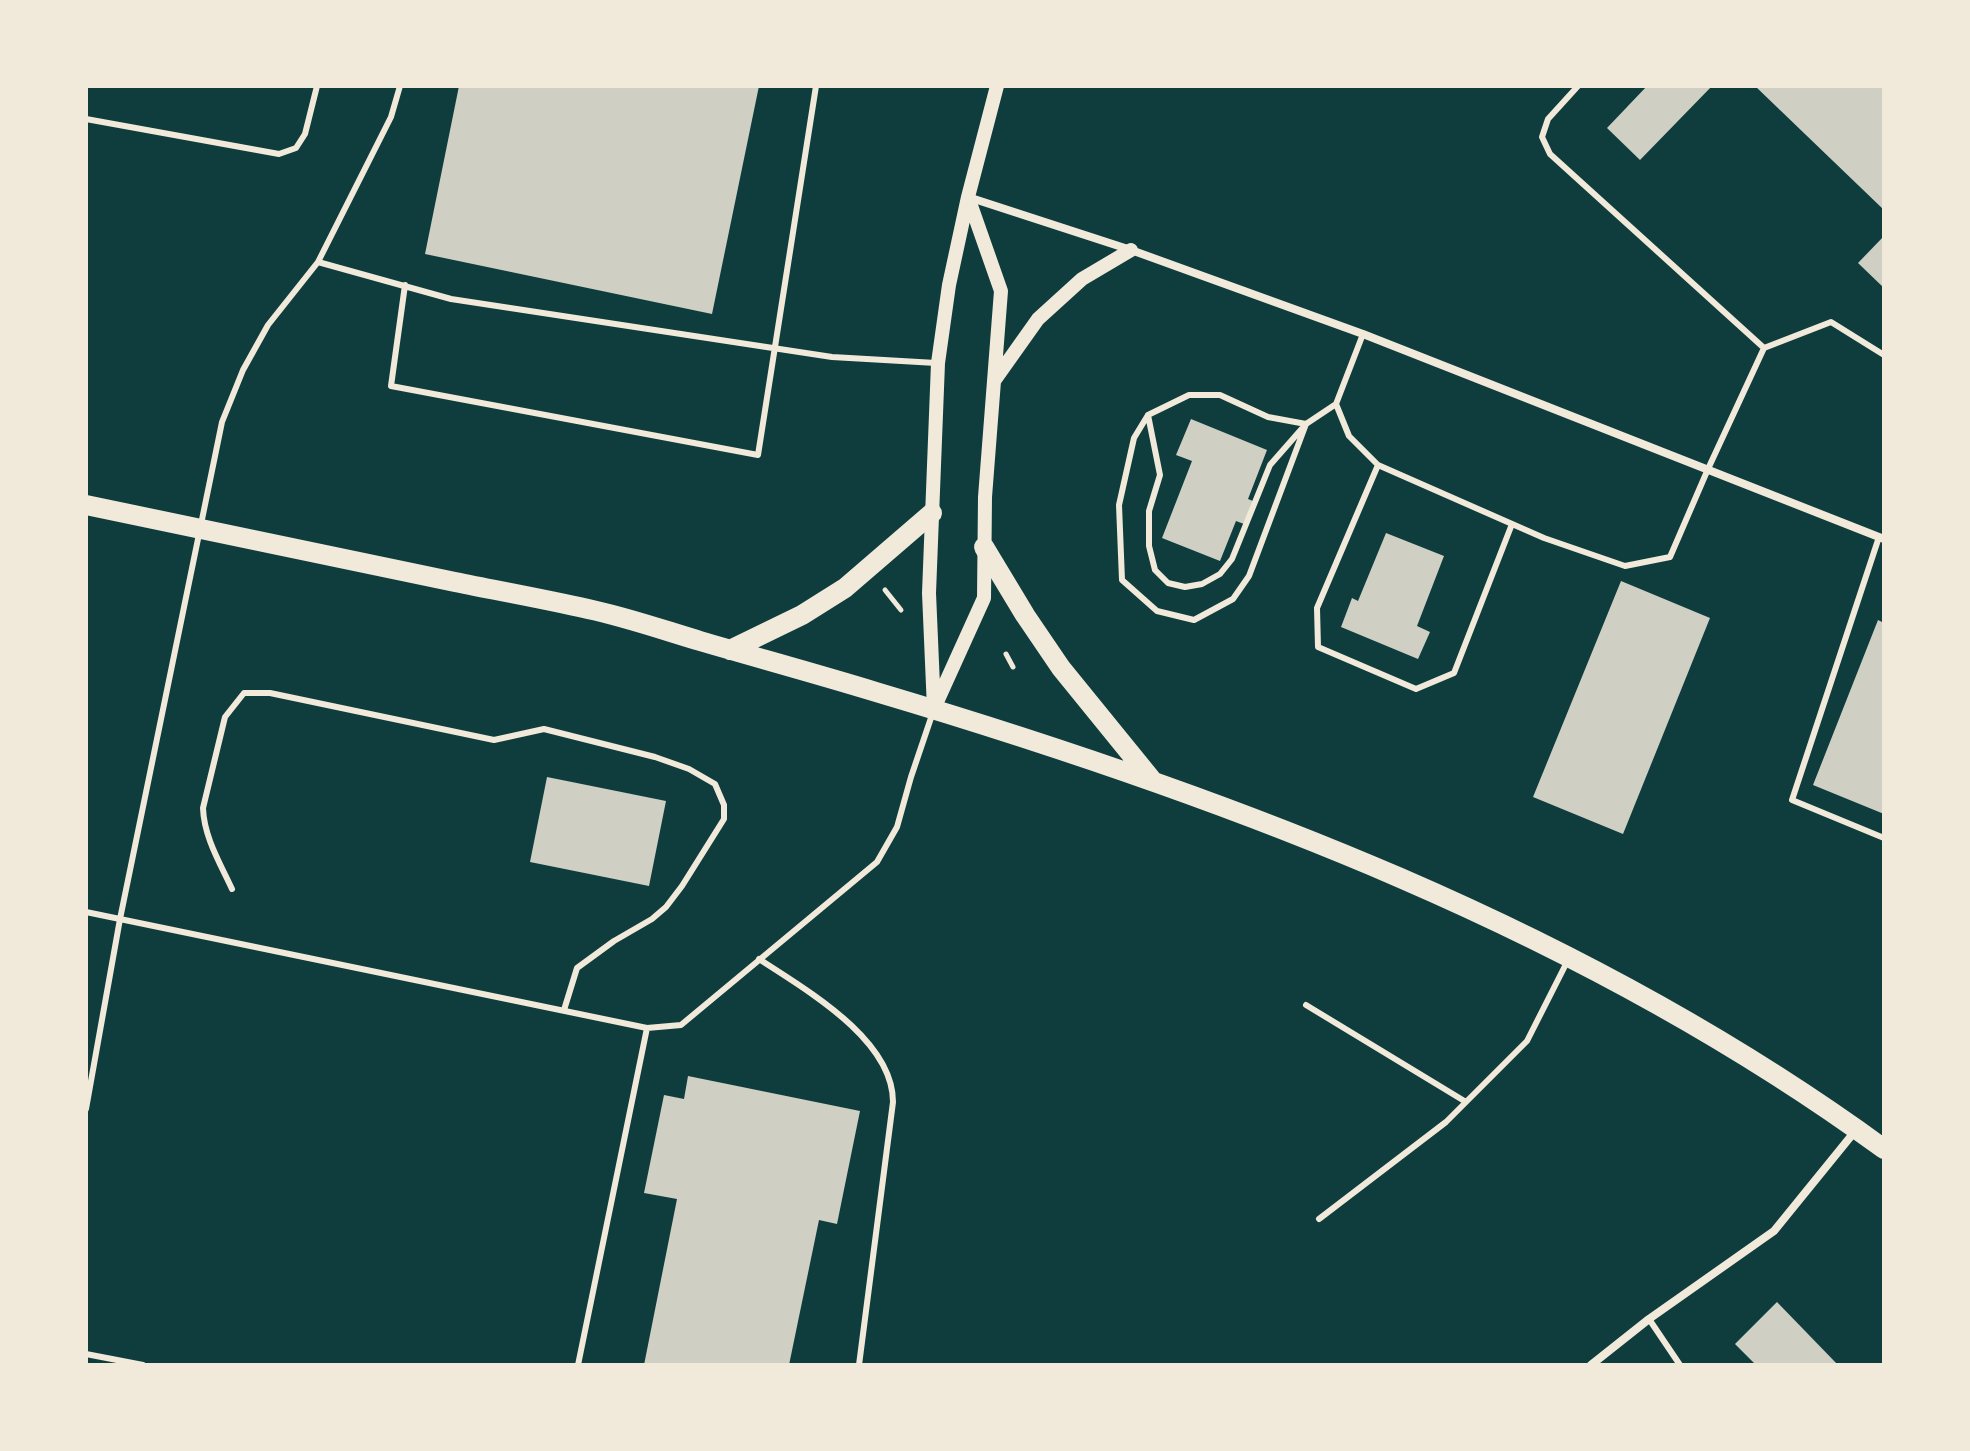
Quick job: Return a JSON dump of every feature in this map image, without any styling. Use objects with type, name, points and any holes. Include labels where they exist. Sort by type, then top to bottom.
[{"type":"main road","points":[[86,505],[592,609],[934,709],[1152,780],[1416,884],[1570,957],[1709,1034],[1884,1149]]},
{"type":"main road","points":[[730,650],[802,615],[845,588],[932,513]]},
{"type":"main road","points":[[984,547],[1061,668],[1152,780]]},
{"type":"street","points":[[934,709],[929,593],[938,363],[949,285],[997,86]]},
{"type":"street","points":[[968,197],[1131,250],[1363,334],[1882,538]]},
{"type":"street","points":[[934,709],[984,598],[985,497],[1001,291],[968,197]]},
{"type":"street","points":[[994,381],[1038,319],[1082,279],[1131,250]]},
{"type":"street","points":[[1591,1365],[1649,1319],[1774,1231],[1857,1129]]},
{"type":"lane","points":[[86,119],[279,154],[296,148],[305,134],[317,86]]},
{"type":"lane","points":[[86,1109],[120,919],[222,422],[243,370],[268,325],[318,262],[391,117],[400,86]]},
{"type":"lane","points":[[405,285],[391,386],[758,455],[816,86]]},
{"type":"lane","points":[[1578,86],[1548,119],[1542,137],[1550,154],[1764,348]]},
{"type":"lane","points":[[318,262],[451,299],[832,357],[938,363]]},
{"type":"lane","points":[[1336,404],[1349,436],[1378,465],[1544,538],[1625,566],[1670,557],[1764,348],[1831,322],[1884,355]]},
{"type":"lane","points":[[1148,415],[1160,475],[1149,511],[1149,546],[1155,570],[1168,583],[1185,587],[1202,584],[1220,574],[1232,559],[1270,465],[1306,424],[1336,404],[1363,334]]},
{"type":"lane","points":[[1189,395],[1220,395],[1268,417],[1306,424],[1249,576],[1233,599],[1194,620],[1157,611],[1122,580],[1119,505],[1134,438],[1148,415],[1189,395]]},
{"type":"lane","points":[[1378,465],[1317,608],[1318,647],[1416,689],[1454,673],[1512,524]]},
{"type":"lane","points":[[1882,538],[1792,800],[1884,838]]},
{"type":"lane","points":[[232,889],[208,836],[203,808],[225,717],[244,693],[270,693],[494,740],[544,729],[655,757],[689,769],[715,784],[724,805],[724,819],[682,886],[652,919],[577,968],[564,1010]]},
{"type":"lane","points":[[86,912],[647,1028],[681,1025],[877,862],[897,827],[934,709]]},
{"type":"lane","points":[[1319,1219],[1446,1122],[1527,1041],[1570,957]]},
{"type":"lane","points":[[759,959],[837,1011],[877,1057],[889,1074],[893,1089],[859,1365]]},
{"type":"lane","points":[[1306,1005],[1466,1102]]},
{"type":"lane","points":[[578,1365],[647,1028]]},
{"type":"lane","points":[[1649,1319],[1680,1365]]},
{"type":"lane","points":[[86,1354],[143,1365]]},
{"type":"path","points":[[881,586],[902,611]]},
{"type":"path","points":[[1006,654],[1013,667]]},
{"type":"building","points":[[459,86],[759,86],[712,314],[425,254]]},
{"type":"building","points":[[1647,86],[1712,86],[1640,160],[1607,128]]},
{"type":"building","points":[[1755,86],[1884,86],[1884,210]]},
{"type":"building","points":[[1884,236],[1884,288],[1858,263]]},
{"type":"building","points":[[1191,419],[1267,450],[1248,499],[1253,501],[1244,524],[1236,521],[1220,561],[1162,538],[1192,461],[1176,455]]},
{"type":"building","points":[[1386,533],[1444,556],[1417,626],[1430,632],[1418,659],[1341,627],[1352,598],[1358,601]]},
{"type":"building","points":[[1621,581],[1710,618],[1623,834],[1533,797]]},
{"type":"building","points":[[1878,620],[1884,623],[1884,814],[1813,785]]},
{"type":"building","points":[[547,777],[666,801],[649,886],[530,862]]},
{"type":"building","points":[[688,1076],[860,1111],[837,1224],[819,1220],[789,1365],[644,1365],[677,1199],[644,1193],[664,1095],[684,1099]]},
{"type":"building","points":[[1777,1302],[1838,1365],[1756,1365],[1735,1344]]}]
